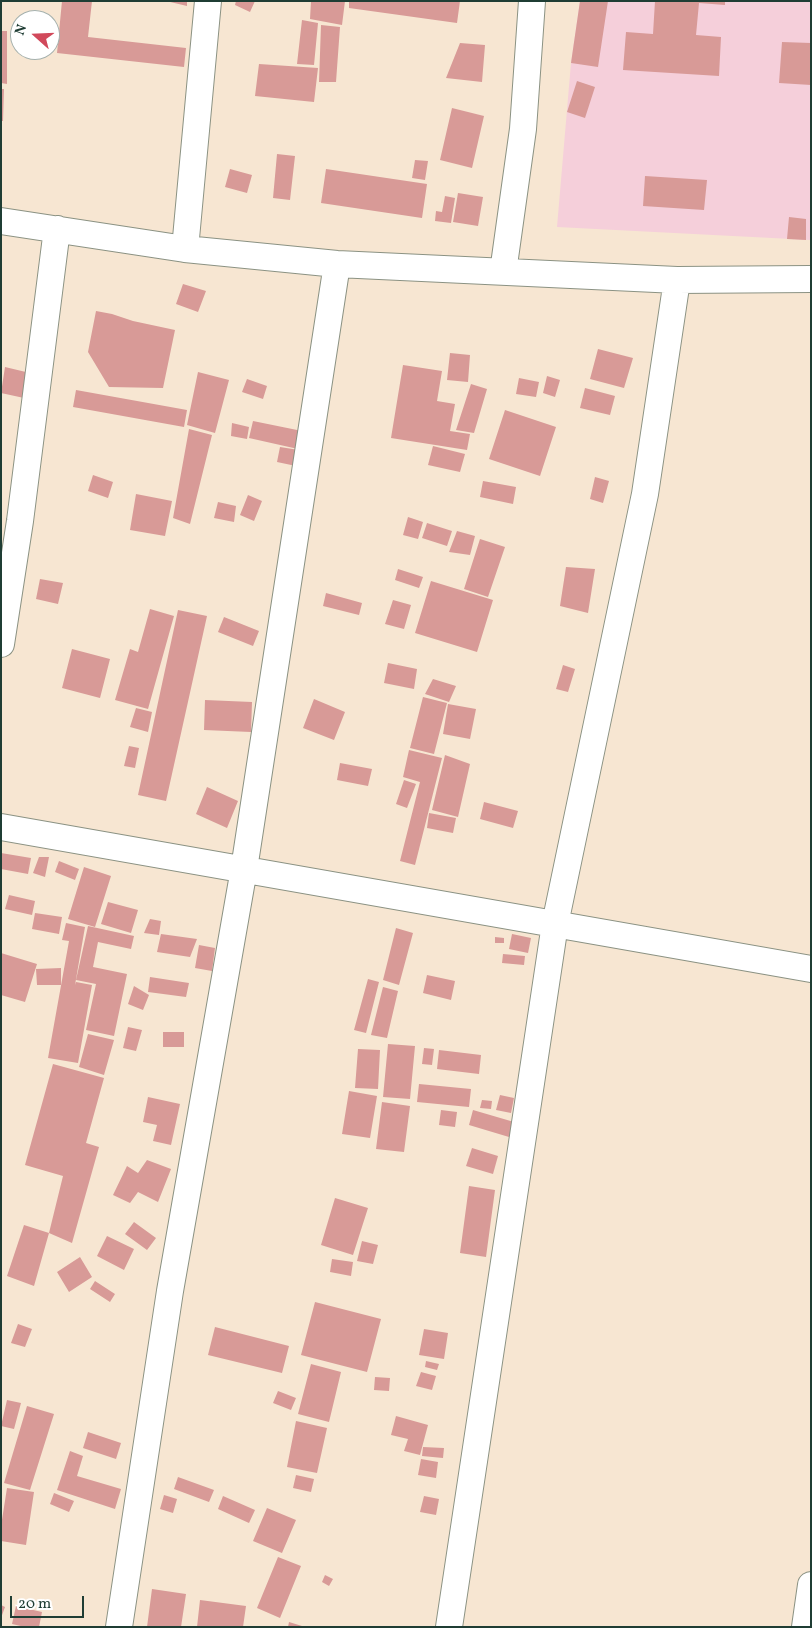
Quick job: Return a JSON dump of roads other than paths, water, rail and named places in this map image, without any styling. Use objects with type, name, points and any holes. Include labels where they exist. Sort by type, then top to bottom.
[{"type":"street","points":[[185,249],[208,1]]},
{"type":"street","points":[[503,272],[523,129],[532,1]]},
{"type":"street","points":[[1,221],[57,228],[185,249],[337,264],[677,280],[811,279]]},
{"type":"street","points":[[1,644],[10,520],[57,228]]},
{"type":"street","points":[[119,1627],[170,1291],[244,868],[337,264]]},
{"type":"street","points":[[449,1627],[555,924],[645,494],[677,280]]},
{"type":"street","points":[[1,826],[811,968]]},
{"type":"street","points":[[805,1627],[811,1585]]}]
